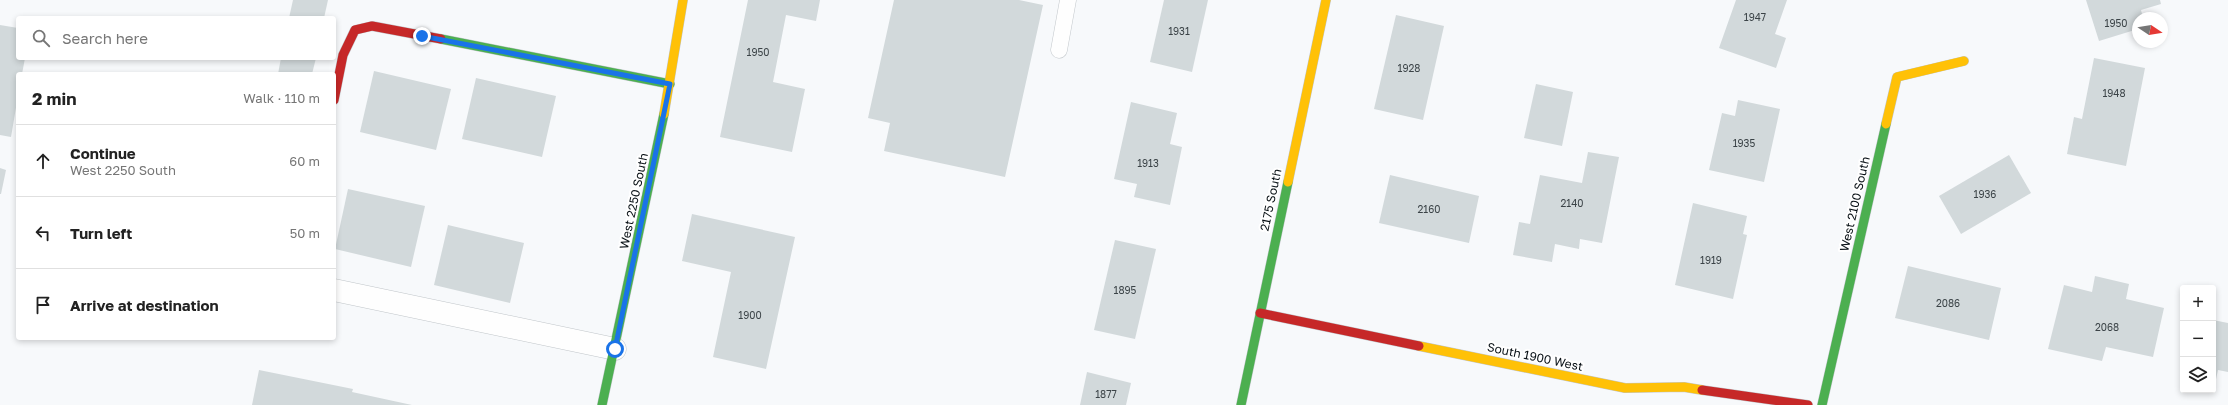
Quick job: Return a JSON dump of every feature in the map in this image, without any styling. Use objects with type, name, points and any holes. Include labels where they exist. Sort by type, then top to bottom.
[{"type":"street","name":"West 2250 South","points":[[602,405],[670,84],[683,0]]},
{"type":"street","name":"2175 South","points":[[1241,405],[1326,0]]},
{"type":"street","points":[[336,90],[343,55],[355,30],[372,26],[670,84]]},
{"type":"street","name":"West 2100 South","points":[[1822,405],[1897,77],[1964,61]]},
{"type":"street","points":[[336,290],[615,349]]},
{"type":"street","name":"South 1900 West","points":[[1260,313],[1625,388],[1684,387],[1808,405]]},
{"type":"lane","points":[[1060,50],[1068,0]]},
{"type":"building","points":[[293,0],[328,0],[324,16],[289,16]]},
{"type":"building","points":[[748,0],[820,0],[816,21],[786,15],[773,82],[805,89],[792,152],[720,137]]},
{"type":"building","points":[[894,0],[1019,0],[1043,5],[1005,177],[884,151],[890,123],[868,118]]},
{"type":"building","points":[[1164,0],[1208,0],[1192,72],[1150,62]]},
{"type":"building","points":[[1736,0],[1787,0],[1775,34],[1786,38],[1776,68],[1719,48]]},
{"type":"building","points":[[2086,0],[2160,0],[2161,4],[2141,10],[2142,12],[2132,12],[2132,31],[2099,41]]},
{"type":"building","points":[[1396,15],[1444,26],[1423,120],[1374,109]]},
{"type":"building","points":[[0,25],[16,28],[16,60],[25,60],[22,72],[16,72],[16,108],[11,137],[0,135]]},
{"type":"building","points":[[2094,58],[2145,68],[2126,166],[2067,154],[2074,117],[2082,119]]},
{"type":"building","points":[[281,60],[316,60],[312,72],[278,72]]},
{"type":"building","points":[[374,71],[451,89],[436,150],[360,132]]},
{"type":"building","points":[[476,78],[556,96],[542,157],[462,139]]},
{"type":"building","points":[[1536,84],[1573,92],[1562,146],[1524,138]]},
{"type":"building","points":[[1738,100],[1780,109],[1764,182],[1709,170],[1722,113],[1735,116]]},
{"type":"building","points":[[1131,102],[1177,113],[1170,144],[1182,147],[1170,205],[1134,197],[1137,184],[1114,179]]},
{"type":"building","points":[[1588,152],[1619,157],[1602,243],[1580,239],[1579,249],[1555,244],[1552,262],[1513,255],[1519,222],[1530,224],[1540,175],[1582,183]]},
{"type":"building","points":[[2009,155],[2031,193],[1961,234],[1939,196]]},
{"type":"building","points":[[0,168],[6,170],[1,194],[0,194]]},
{"type":"building","points":[[1390,175],[1479,196],[1469,243],[1379,223]]},
{"type":"building","points":[[348,189],[425,206],[411,267],[336,249]]},
{"type":"building","points":[[1693,203],[1747,216],[1743,234],[1747,235],[1733,299],[1675,285]]},
{"type":"building","points":[[692,214],[795,237],[766,369],[713,357],[731,272],[682,261]]},
{"type":"building","points":[[448,225],[524,243],[510,303],[434,285]]},
{"type":"building","points":[[1115,240],[1156,249],[1135,339],[1094,330]]},
{"type":"building","points":[[1908,266],[2001,288],[1989,340],[1895,318]]},
{"type":"building","points":[[2095,276],[2129,284],[2126,299],[2164,308],[2153,357],[2106,347],[2102,361],[2048,349],[2064,285],[2092,292]]},
{"type":"building","points":[[2216,321],[2228,323],[2228,372],[2218,370],[2216,379]]},
{"type":"building","points":[[259,370],[353,389],[352,392],[412,405],[252,405]]},
{"type":"building","points":[[1087,372],[1131,383],[1126,405],[1080,405]]},
{"type":"traffic: fast","points":[[441,39],[670,84]]},
{"type":"traffic: fast","points":[[602,405],[664,114]]},
{"type":"traffic: fast","points":[[1822,405],[1886,124]]},
{"type":"traffic: fast","points":[[1241,405],[1288,182]]},
{"type":"traffic: slow","points":[[664,114],[683,0]]},
{"type":"traffic: slow","points":[[1288,182],[1326,0]]},
{"type":"traffic: slow","points":[[1886,124],[1897,77],[1964,61]]},
{"type":"traffic: slow","points":[[1419,346],[1625,388],[1684,387],[1702,390]]},
{"type":"traffic: jam","points":[[336,90],[343,55],[355,30],[372,26],[441,39]]},
{"type":"traffic: jam","points":[[1260,313],[1419,346]]},
{"type":"traffic: jam","points":[[1702,390],[1808,405]]},
{"type":"route","points":[[422,36],[670,84],[615,349]]}]
